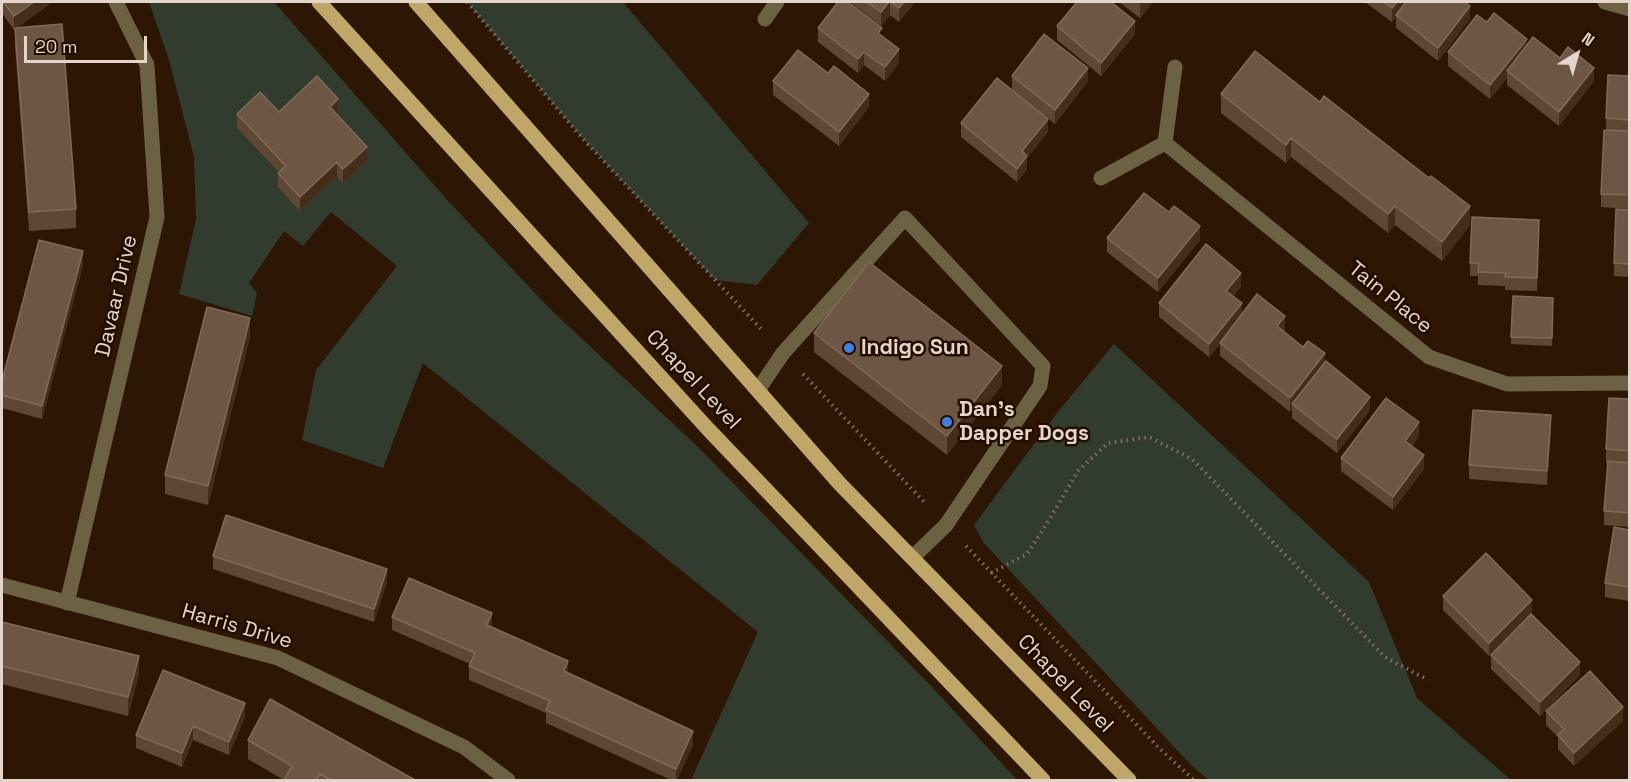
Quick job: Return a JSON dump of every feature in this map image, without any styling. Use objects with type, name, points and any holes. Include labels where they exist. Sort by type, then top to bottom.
[{"type":"main road","name":"Chapel Level","points":[[319,2],[708,429],[1043,780]]},
{"type":"main road","name":"Chapel Level","points":[[416,2],[840,484],[1129,780]]},
{"type":"street","name":"Davaar Drive","points":[[68,603],[157,217],[147,66],[116,2]]},
{"type":"street","points":[[765,19],[777,2]]},
{"type":"street","points":[[1605,2],[1629,9]]},
{"type":"street","points":[[1101,178],[1165,143],[1175,67]]},
{"type":"street","name":"Tain Place","points":[[1165,143],[1429,357],[1507,384],[1629,383]]},
{"type":"street","points":[[758,390],[783,353],[905,218],[1043,366],[1040,386],[946,525],[913,557]]},
{"type":"street","name":"Harris Drive","points":[[2,585],[278,658],[464,747],[508,780]]},
{"type":"path","points":[[467,2],[584,138],[783,353],[991,573],[1160,748],[1194,780]]},
{"type":"path","points":[[991,573],[1027,554],[1078,471],[1108,442],[1149,437],[1192,459],[1385,657],[1428,680]]},
{"type":"green space","points":[[149,2],[274,2],[448,201],[550,309],[697,446],[933,688],[1017,780],[691,780],[758,632],[423,363],[383,468],[302,440],[316,370],[397,266],[331,212],[303,246],[284,231],[249,283],[257,293],[252,316],[179,294],[196,219],[194,157],[169,60]]},
{"type":"green space","points":[[467,2],[623,2],[809,223],[757,285],[715,280],[583,139]]},
{"type":"green space","points":[[1114,344],[1369,582],[1417,698],[1511,780],[1209,780],[1191,765],[983,542],[974,525],[1057,413]]},
{"type":"building","points":[[3,2],[34,2],[14,16]]},
{"type":"building","points":[[838,2],[848,2],[882,28],[878,33],[899,49],[885,67],[864,52],[858,59],[818,28]]},
{"type":"building","points":[[867,2],[889,2],[881,12]]},
{"type":"building","points":[[890,2],[904,2],[899,8]]},
{"type":"building","points":[[1077,2],[1111,2],[1135,21],[1101,63],[1057,26]]},
{"type":"building","points":[[1383,2],[1397,2],[1392,8]]},
{"type":"building","points":[[1406,2],[1465,2],[1470,6],[1438,48],[1396,15]]},
{"type":"building","points":[[1494,13],[1527,39],[1490,85],[1448,52],[1477,15],[1487,22]]},
{"type":"building","points":[[62,24],[76,209],[29,212],[15,28]]},
{"type":"building","points":[[1044,34],[1088,68],[1055,110],[1012,76]]},
{"type":"building","points":[[1533,37],[1560,58],[1568,47],[1594,68],[1559,112],[1507,71]]},
{"type":"building","points":[[798,50],[828,73],[834,66],[869,94],[839,132],[773,81]]},
{"type":"building","points":[[1255,51],[1320,102],[1324,96],[1429,178],[1431,176],[1470,206],[1442,242],[1395,206],[1388,214],[1291,138],[1286,145],[1221,94]]},
{"type":"building","points":[[1608,75],[1629,76],[1629,120],[1606,118]]},
{"type":"building","points":[[317,76],[338,99],[330,107],[367,147],[343,169],[337,162],[300,197],[278,173],[286,166],[237,114],[260,92],[279,112]]},
{"type":"building","points":[[997,78],[1048,119],[1022,151],[1027,156],[1017,169],[961,123]]},
{"type":"building","points":[[1604,130],[1629,131],[1629,195],[1601,194]]},
{"type":"building","points":[[1144,193],[1169,212],[1174,206],[1200,226],[1158,278],[1107,238]]},
{"type":"building","points":[[1616,209],[1629,210],[1629,264],[1614,263]]},
{"type":"building","points":[[1472,217],[1539,220],[1537,278],[1505,277],[1506,273],[1478,272],[1479,263],[1470,263]]},
{"type":"building","points":[[39,240],[83,251],[42,406],[2,395],[2,381]]},
{"type":"building","points":[[1206,244],[1241,273],[1226,291],[1242,303],[1209,344],[1159,303]]},
{"type":"building","points":[[869,262],[1002,366],[947,436],[814,333]]},
{"type":"building","points":[[1257,294],[1285,316],[1277,326],[1303,347],[1308,341],[1325,353],[1290,398],[1220,343]]},
{"type":"building","points":[[1513,296],[1553,298],[1552,338],[1511,337]]},
{"type":"building","points":[[207,307],[250,318],[208,486],[165,475]]},
{"type":"building","points":[[1326,361],[1370,397],[1337,439],[1292,404]]},
{"type":"building","points":[[1386,398],[1419,422],[1405,441],[1424,455],[1393,497],[1341,458]]},
{"type":"building","points":[[1609,398],[1629,399],[1629,451],[1606,449]]},
{"type":"building","points":[[1473,410],[1551,415],[1547,471],[1469,465]]},
{"type":"building","points":[[1608,461],[1629,463],[1629,513],[1604,511]]},
{"type":"building","points":[[226,515],[387,569],[374,609],[213,556]]},
{"type":"building","points":[[1614,527],[1629,530],[1629,587],[1605,583]]},
{"type":"building","points":[[1486,553],[1532,600],[1489,643],[1443,596]]},
{"type":"building","points":[[409,578],[492,613],[487,625],[568,661],[564,671],[693,731],[676,769],[546,710],[550,701],[469,666],[475,653],[392,617]]},
{"type":"building","points":[[1531,614],[1580,662],[1540,702],[1491,655]]},
{"type":"building","points":[[2,622],[139,656],[128,697],[2,666]]},
{"type":"building","points":[[163,670],[245,703],[229,742],[193,726],[182,753],[136,735]]},
{"type":"building","points":[[1590,671],[1623,707],[1574,753],[1558,735],[1564,729],[1546,711]]},
{"type":"building","points":[[270,699],[415,780],[331,780],[320,774],[316,780],[284,780],[292,766],[248,740]]},
{"type":"place","name":"Indigo Sun","points":[[849,348]]},
{"type":"place","name":"Dan's Dapper Dogs","points":[[947,422]]}]
